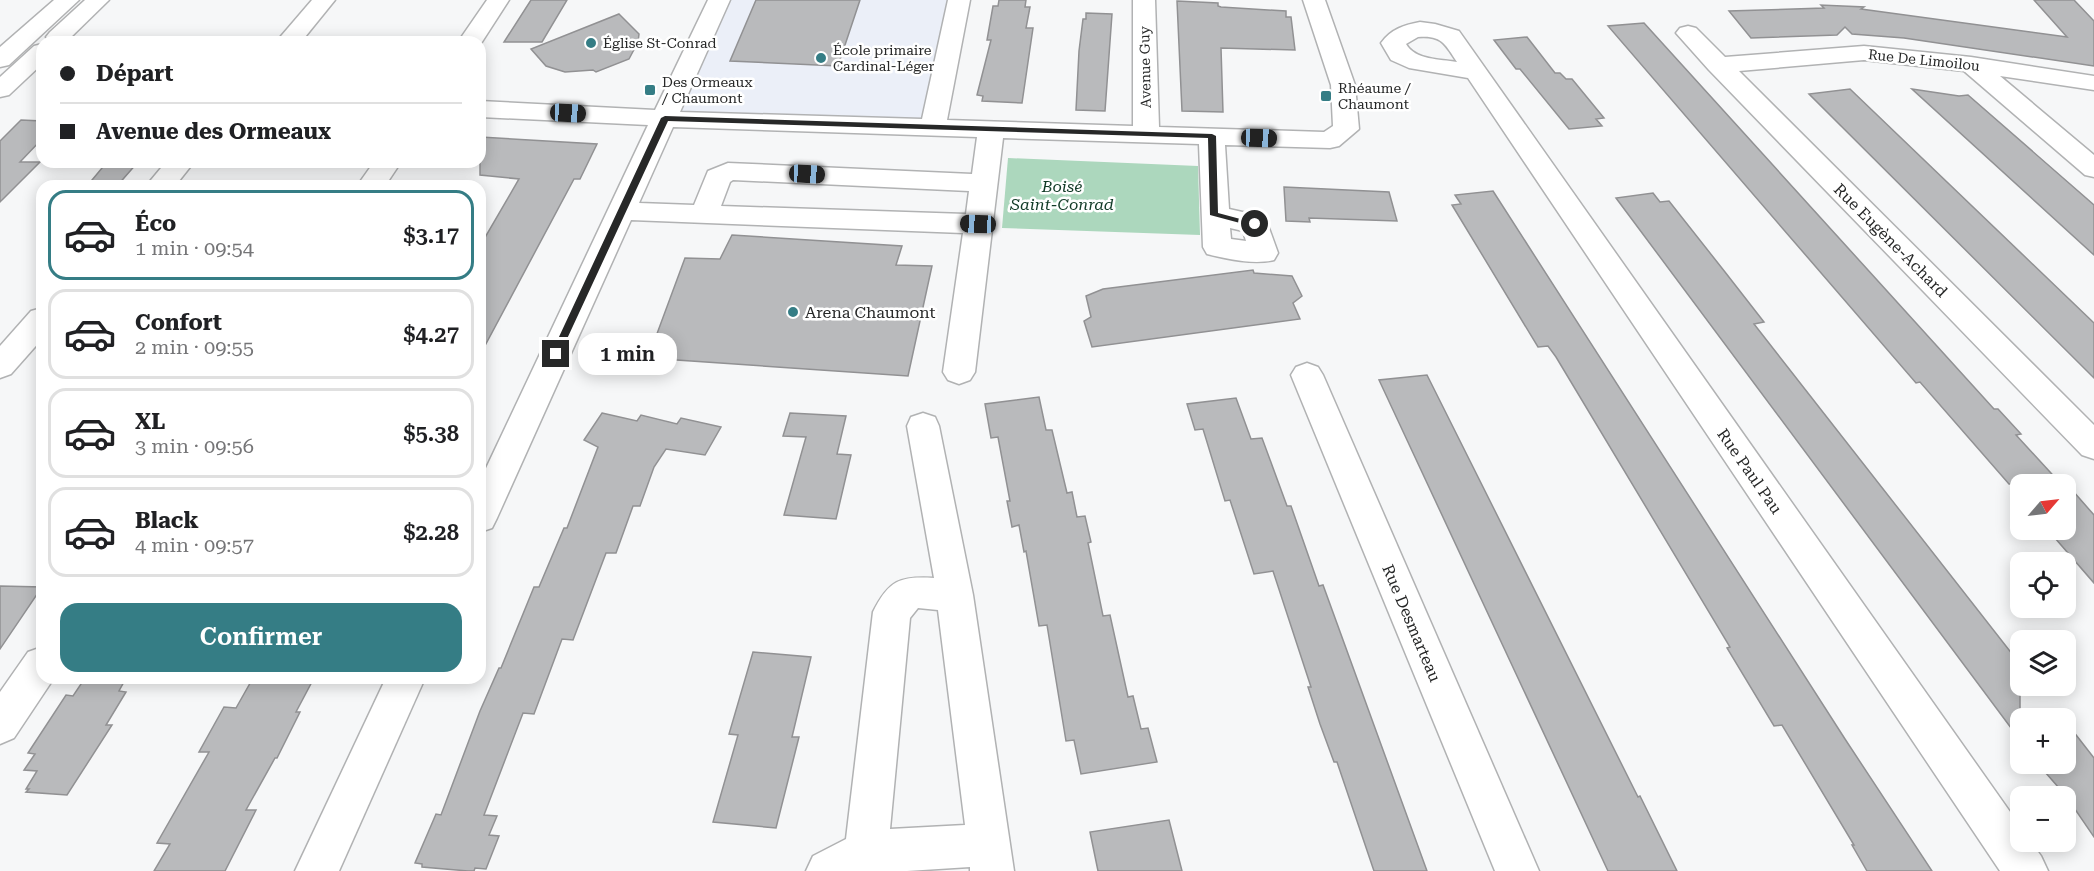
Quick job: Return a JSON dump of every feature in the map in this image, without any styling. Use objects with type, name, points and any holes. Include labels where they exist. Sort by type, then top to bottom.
[{"type":"street","points":[[0,60],[68,0]]},
{"type":"street","points":[[59,36],[98,0]]},
{"type":"street","points":[[293,36],[324,0]]},
{"type":"street","points":[[474,36],[498,0]]},
{"type":"street","points":[[486,505],[719,0]]},
{"type":"street","points":[[933,128],[959,0]]},
{"type":"street","name":"Avenue Guy","points":[[1144,0],[1146,134]]},
{"type":"street","points":[[486,109],[933,128],[1330,140],[1346,129],[1343,85],[1314,0]]},
{"type":"street","name":"Rue Eugène-Achard","points":[[1688,33],[2094,446]]},
{"type":"street","name":"Rue De Limoilou","points":[[1718,65],[1864,53],[1971,64],[2094,83]]},
{"type":"street","points":[[2,86],[36,56]]},
{"type":"street","points":[[1971,64],[2094,169]]},
{"type":"street","name":"Rue Paul Pau","points":[[1474,72],[2025,871]]},
{"type":"street","points":[[2,86],[36,86]]},
{"type":"street","points":[[959,372],[990,130]]},
{"type":"street","points":[[1212,136],[1214,215]]},
{"type":"street","points":[[166,180],[176,168]]},
{"type":"street","points":[[704,214],[718,177],[728,171],[984,183]]},
{"type":"street","points":[[622,211],[978,224]]},
{"type":"street","points":[[0,366],[36,326]]},
{"type":"street","name":"Rue Desmarteau","points":[[1307,375],[1517,871]]},
{"type":"street","points":[[828,871],[866,852],[990,858],[955,595],[923,426]]},
{"type":"street","points":[[866,852],[892,612],[909,592],[955,595]]},
{"type":"street","points":[[0,725],[36,673]]},
{"type":"street","points":[[317,871],[403,684]]},
{"type":"shaded area","name":"École primaire Cardinal-Léger","points":[[724,0],[956,0],[927,129],[674,116]]},
{"type":"green space","name":"Boisé Saint-Conrad","points":[[1008,158],[1198,166],[1200,235],[1002,228]]},
{"type":"building","points":[[531,0],[567,0],[542,42],[504,42]]},
{"type":"building","points":[[756,0],[860,0],[838,66],[730,61]]},
{"type":"building","points":[[999,0],[1026,0],[1025,7],[1030,7],[1026,28],[1033,28],[1022,103],[982,101],[983,96],[977,95],[991,40],[987,40],[993,6],[998,6]]},
{"type":"building","points":[[2034,0],[2074,0],[2094,21],[2094,66],[1904,38],[1852,34],[1845,27],[1837,35],[1751,38],[1729,11],[1824,8],[1821,5],[1864,7],[1861,9],[2067,37]]},
{"type":"building","points":[[1177,1],[1218,3],[1221,7],[1286,11],[1286,17],[1291,17],[1295,50],[1221,48],[1223,112],[1182,111]]},
{"type":"building","points":[[1086,13],[1112,14],[1105,111],[1076,110],[1079,51],[1083,19],[1086,19]]},
{"type":"building","name":"Église St-Conrad","points":[[619,14],[639,34],[638,42],[629,59],[596,72],[593,70],[565,72],[546,66],[531,49]]},
{"type":"building","points":[[1644,23],[1994,409],[1998,409],[2021,434],[2016,435],[2052,474],[2010,474],[2009,484],[1920,382],[1916,383],[1608,26]]},
{"type":"building","points":[[1527,37],[1555,73],[1560,73],[1566,79],[1572,79],[1604,118],[1596,119],[1602,126],[1569,129],[1520,69],[1516,69],[1494,40]]},
{"type":"building","points":[[1850,89],[2094,323],[2094,378],[1809,94]]},
{"type":"building","points":[[1912,89],[1959,96],[1968,95],[2094,205],[2094,255]]},
{"type":"building","points":[[21,120],[36,121],[36,145],[20,162],[36,162],[36,166],[0,202],[0,141]]},
{"type":"building","points":[[486,137],[597,144],[580,179],[574,179],[486,344],[486,236],[519,179],[480,175],[480,168],[486,168]]},
{"type":"building","points":[[102,168],[133,168],[122,180],[92,180]]},
{"type":"building","points":[[1284,187],[1389,192],[1397,221],[1309,218],[1310,222],[1286,221]]},
{"type":"building","points":[[1493,191],[1932,871],[1867,871],[1852,845],[1854,845],[1782,725],[1774,726],[1727,648],[1730,647],[1556,357],[1548,346],[1538,347],[1452,205],[1461,204],[1455,195]]},
{"type":"building","points":[[1653,193],[1660,202],[1669,201],[1764,322],[1754,324],[2010,651],[2010,696],[2020,696],[2020,708],[2010,708],[2010,727],[1616,198]]},
{"type":"building","name":"Arena Chaumont","points":[[732,235],[902,246],[896,265],[932,266],[908,376],[648,358],[685,258],[720,259]]},
{"type":"building","points":[[1253,270],[1254,273],[1292,276],[1302,296],[1293,303],[1300,319],[1092,347],[1084,321],[1091,317],[1086,296],[1103,289]]},
{"type":"building","points":[[1427,375],[1677,871],[1608,871],[1379,380]]},
{"type":"building","points":[[1039,397],[1046,430],[1052,430],[1067,493],[1072,492],[1077,517],[1085,516],[1091,542],[1088,543],[1103,616],[1110,615],[1128,697],[1133,696],[1141,729],[1148,728],[1157,762],[1081,774],[1074,740],[1066,741],[1047,625],[1039,626],[1026,551],[1024,552],[1019,525],[1012,527],[1007,501],[1010,501],[998,437],[991,438],[985,404]]},
{"type":"building","points":[[1236,398],[1251,439],[1262,438],[1287,506],[1291,506],[1319,586],[1323,585],[1427,871],[1374,871],[1337,762],[1334,762],[1320,724],[1308,687],[1311,687],[1273,571],[1254,574],[1230,500],[1225,501],[1203,429],[1195,430],[1187,404]]},
{"type":"building","points":[[602,413],[637,421],[641,415],[677,424],[681,418],[721,427],[705,455],[666,449],[654,467],[640,506],[633,506],[616,553],[606,553],[573,640],[562,639],[534,714],[523,713],[484,815],[497,816],[489,835],[499,836],[486,869],[475,868],[474,871],[468,871],[422,867],[422,864],[415,863],[436,814],[441,815],[480,711],[501,668],[534,587],[539,587],[564,528],[567,528],[598,447],[584,440]]},
{"type":"building","points":[[790,413],[846,416],[837,454],[851,455],[836,519],[784,515],[806,437],[783,436]]},
{"type":"building","points":[[2076,494],[2094,515],[2094,583],[2076,562],[2076,552],[2067,552],[2057,540],[2076,540]]},
{"type":"building","points":[[0,586],[36,587],[36,596],[0,649]]},
{"type":"building","points":[[753,652],[811,657],[792,737],[799,737],[776,828],[713,822],[738,735],[729,734]]},
{"type":"building","points":[[81,684],[123,684],[119,691],[126,692],[106,725],[112,725],[67,795],[26,792],[37,771],[24,770],[35,754],[28,753],[66,695],[73,696]]},
{"type":"building","points":[[250,684],[311,684],[296,712],[300,712],[277,758],[246,810],[256,810],[225,871],[154,871],[170,844],[157,843],[209,752],[199,752],[224,707],[236,708]]},
{"type":"building","points":[[2076,735],[2094,758],[2094,837],[2076,811],[2076,786],[2057,786],[2047,774],[2076,774]]},
{"type":"building","points":[[1169,820],[1182,871],[1098,871],[1090,832]]},
{"type":"place","name":"Église St-Conrad","points":[[591,43]]},
{"type":"place","name":"École primaire Cardinal-Léger","points":[[821,58]]},
{"type":"place","name":"Des Ormeaux / Chaumont","points":[[650,90]]},
{"type":"place","name":"Rhéaume / Chaumont","points":[[1326,96]]},
{"type":"place","name":"Arena Chaumont","points":[[793,312]]},
{"type":"route","points":[[556,354],[665,118],[1212,136],[1214,215],[1255,224]]}]
